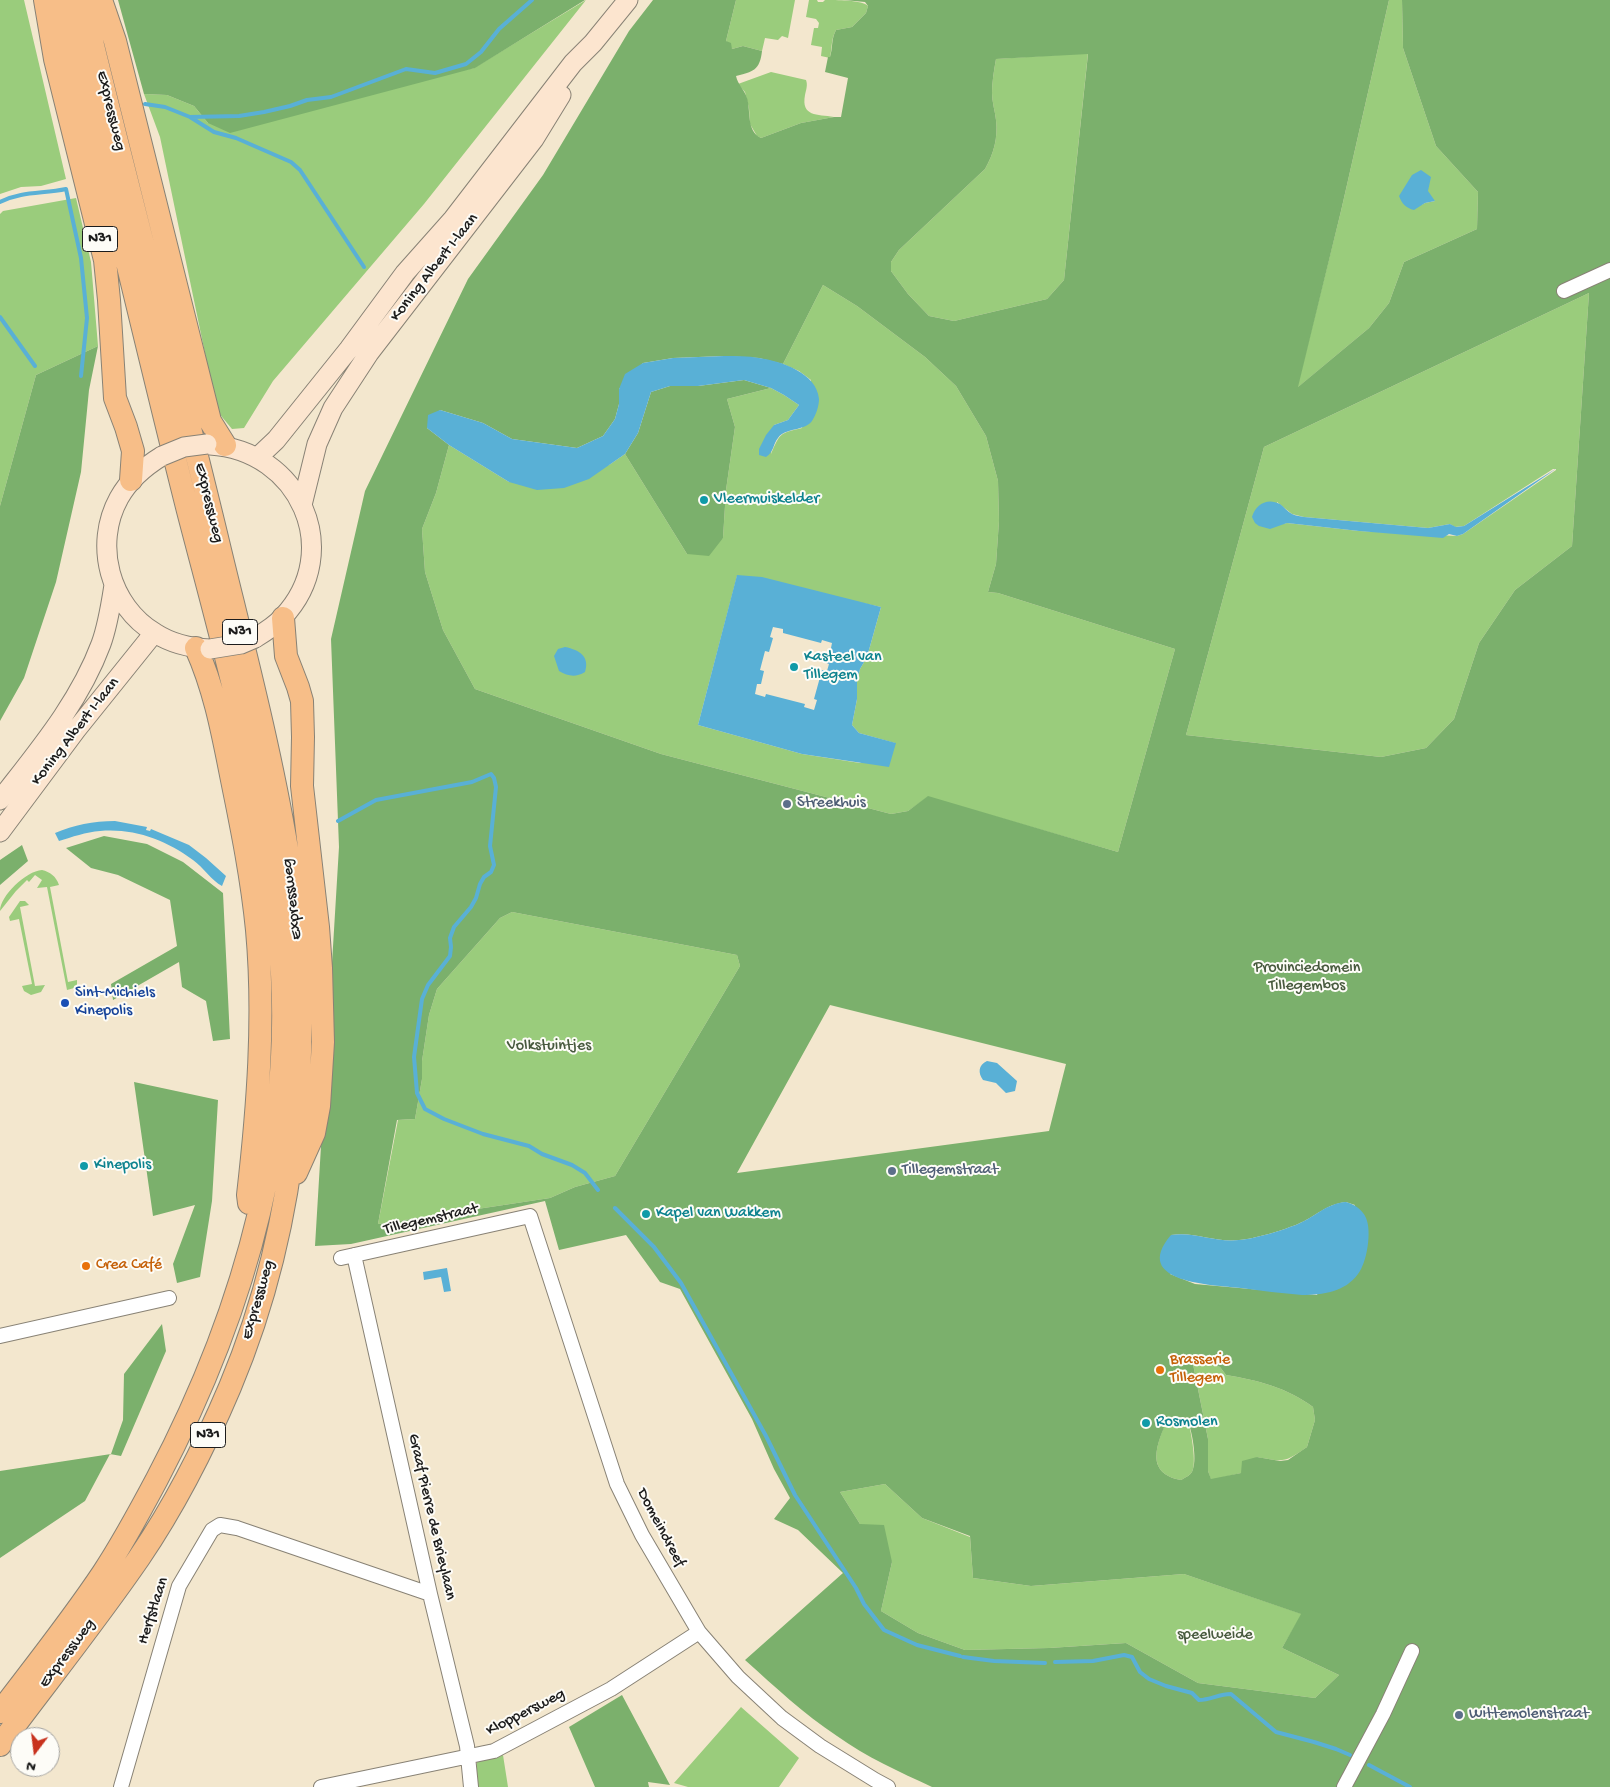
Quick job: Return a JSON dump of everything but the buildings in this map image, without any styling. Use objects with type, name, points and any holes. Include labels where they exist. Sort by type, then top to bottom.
[{"type":"highway","name":"N31","points":[[45,0],[56,59],[105,260],[114,398],[126,427],[133,451],[131,480]]},
{"type":"highway","name":"Expressweg","points":[[0,1712],[99,1579],[137,1516],[185,1424],[205,1380],[237,1293],[252,1239],[275,1132],[280,1093],[282,989],[278,928],[248,744],[173,451],[101,152],[62,0]]},
{"type":"highway","name":"Expressweg","points":[[0,1745],[139,1558],[157,1530],[196,1458],[221,1406],[245,1347],[260,1303],[287,1191],[294,1135],[301,1043],[301,993],[297,927],[284,833],[265,736],[82,0]]},
{"type":"highway","points":[[102,0],[115,41],[216,445]]},
{"type":"highway","name":"N31","points":[[283,618],[286,656],[302,701],[302,786],[318,927],[323,1042],[319,1106],[314,1133],[287,1191]]},
{"type":"highway","name":"N31","points":[[203,648],[206,670],[223,737],[244,840],[257,931],[260,1054],[248,1195],[252,1239]]},
{"type":"main road","name":"Koning Albert I-laan","points":[[258,457],[276,440],[405,273],[453,219],[572,63],[593,43],[628,0]]},
{"type":"main road","name":"Koning Albert I-laan","points":[[302,505],[317,444],[333,408],[369,353],[534,139],[593,43]]},
{"type":"main road","name":"Koning Albert I-laan","points":[[216,445],[240,449],[258,457],[281,475],[291,486],[302,505],[309,524],[310,564],[304,584],[295,602],[283,618],[270,629],[255,638],[233,646],[203,648],[167,640],[154,633],[130,612],[114,584],[108,563],[107,541],[110,519],[118,498],[131,480],[145,466],[162,456],[184,447],[216,445]]},
{"type":"main road","name":"Koning Albert I-laan","points":[[0,800],[66,713],[88,673],[102,643],[114,584]]},
{"type":"main road","name":"Koning Albert I-laan","points":[[0,832],[76,730],[154,633]]},
{"type":"street","points":[[1564,291],[1610,270]]},
{"type":"street","name":"Tillegemstraat","points":[[348,1257],[530,1216]]},
{"type":"street","name":"Domeindreef","points":[[530,1216],[617,1484],[642,1535],[699,1632],[738,1677],[782,1718],[874,1784],[888,1787]]},
{"type":"street","name":"Graaf Pierre de Brieylaan","points":[[348,1257],[467,1746],[471,1787]]},
{"type":"street","points":[[0,1336],[169,1298]]},
{"type":"street","name":"Herfstlaan","points":[[121,1787],[178,1586],[212,1530],[220,1525],[237,1528],[430,1594]]},
{"type":"street","name":"Kloppersweg","points":[[320,1787],[494,1751],[619,1684],[699,1632]]},
{"type":"street","points":[[1344,1787],[1386,1707],[1412,1651]]},
{"type":"green space","points":[[0,0],[24,0],[66,179],[41,186],[21,187],[0,194]]},
{"type":"green space","points":[[118,0],[585,0],[475,68],[230,133],[208,123],[194,106],[167,95],[144,94]]},
{"type":"green space","points":[[586,0],[424,204],[273,381],[244,428],[232,429],[217,411],[160,137],[144,94],[167,95],[194,106],[208,123],[474,68]]},
{"type":"green space","name":"Provinciedomein Tillegembos","points":[[653,0],[736,0],[726,41],[731,43],[732,49],[743,46],[762,51],[755,69],[736,76],[747,98],[753,130],[761,138],[801,123],[841,117],[848,78],[825,72],[828,57],[830,57],[836,30],[852,27],[866,13],[868,6],[865,2],[844,0],[1389,0],[1341,211],[1298,387],[1369,328],[1389,303],[1404,262],[1477,229],[1478,192],[1436,146],[1403,48],[1402,0],[1610,0],[1610,1787],[932,1787],[883,1764],[848,1744],[801,1709],[745,1660],[843,1573],[798,1530],[774,1519],[790,1498],[774,1469],[752,1419],[680,1289],[660,1282],[626,1235],[559,1250],[545,1201],[351,1244],[315,1246],[339,847],[331,639],[365,491],[468,279],[543,175],[629,31]],"holes":[[[1088,54],[1064,280],[1047,299],[954,321],[929,316],[908,294],[891,271],[891,262],[899,250],[985,169],[995,145],[996,120],[992,100],[996,59]],[[823,285],[857,306],[925,357],[956,386],[986,436],[998,481],[999,521],[996,564],[988,592],[998,593],[1175,649],[1118,852],[928,796],[908,811],[891,814],[661,754],[475,689],[443,630],[425,572],[422,529],[436,493],[449,445],[427,428],[440,410],[483,423],[512,439],[577,448],[603,436],[615,419],[619,404],[619,389],[643,363],[673,358],[724,356],[759,358],[783,364]],[[1589,293],[1572,546],[1515,590],[1479,643],[1454,719],[1426,748],[1381,757],[1186,735],[1264,447]],[[512,912],[737,955],[740,966],[615,1176],[575,1187],[550,1198],[378,1224],[397,1120],[415,1119],[422,1079],[422,1061],[429,1015],[437,989],[500,918]],[[830,1005],[1066,1064],[1049,1131],[737,1173]],[[1346,1202],[1355,1205],[1317,1295],[1195,1284],[1170,1274],[1171,1235],[1180,1234],[1222,1240],[1245,1239],[1269,1234],[1292,1226],[1332,1205]],[[1195,1358],[1220,1367],[1226,1375],[1261,1382],[1283,1390],[1313,1407],[1315,1420],[1307,1447],[1288,1460],[1280,1461],[1257,1457],[1242,1461],[1241,1473],[1211,1479],[1208,1471],[1208,1439],[1193,1364]],[[1168,1418],[1188,1421],[1194,1452],[1194,1464],[1191,1473],[1181,1480],[1169,1476],[1162,1471],[1156,1455]],[[885,1484],[922,1518],[970,1536],[973,1578],[1031,1586],[1184,1574],[1301,1614],[1282,1648],[1339,1675],[1315,1698],[1198,1683],[1126,1643],[1049,1648],[965,1650],[918,1633],[881,1611],[892,1562],[884,1525],[860,1524],[840,1492]]]},
{"type":"green space","points":[[736,0],[795,0],[788,38],[782,36],[778,40],[765,38],[762,51],[743,46],[732,49],[726,41]]},
{"type":"green space","points":[[809,0],[817,0],[818,2],[825,0],[848,1],[868,6],[866,13],[852,27],[836,30],[832,40],[830,58],[821,56],[822,47],[811,45],[814,28],[818,28],[819,23],[816,19],[806,17]]},
{"type":"green space","points":[[1389,0],[1402,0],[1403,48],[1436,146],[1478,192],[1477,229],[1404,262],[1389,303],[1369,328],[1297,388],[1341,211]],"holes":[[[1406,187],[1435,201],[1421,205],[1400,196]]]},
{"type":"green space","points":[[1088,53],[1064,280],[1047,299],[954,321],[929,316],[908,294],[891,271],[891,262],[899,250],[985,169],[995,145],[996,120],[992,93],[996,59]]},
{"type":"green space","points":[[771,72],[806,80],[807,86],[804,102],[808,111],[816,115],[834,117],[801,123],[761,138],[757,136],[750,124],[745,92],[738,84]]},
{"type":"green space","points":[[76,198],[91,262],[98,346],[36,375],[0,506],[0,214],[3,211]]},
{"type":"green space","points":[[823,285],[857,306],[925,357],[956,386],[986,436],[998,481],[999,521],[996,564],[988,592],[998,593],[1175,649],[1118,852],[928,797],[908,811],[891,814],[661,754],[475,689],[443,630],[425,572],[422,529],[436,493],[449,445],[509,482],[609,465],[625,454],[687,554],[723,538],[726,490],[735,427],[727,399],[771,388],[799,405],[788,420],[774,425],[771,454],[782,435],[802,428],[811,380],[799,371],[783,364]],"holes":[[[737,576],[881,607],[867,657],[860,669],[852,725],[859,733],[895,743],[860,763],[802,754],[698,725]]]},
{"type":"green space","points":[[1589,293],[1572,546],[1515,590],[1479,643],[1454,719],[1426,748],[1381,757],[1186,735],[1264,447]],"holes":[[[1553,469],[1556,469],[1463,534],[1457,536],[1359,531],[1287,523],[1277,525],[1277,502],[1292,514],[1304,517],[1428,528],[1450,524],[1455,527],[1464,526]]]},
{"type":"green space","points":[[98,346],[89,390],[81,472],[56,582],[24,678],[0,721],[0,506],[36,375]]},
{"type":"green space","points":[[744,380],[771,388],[727,399],[735,427],[726,490],[723,538],[709,556],[687,554],[625,454],[638,433],[651,392],[670,386],[698,386]]},
{"type":"green space","points":[[104,836],[147,844],[183,862],[223,893],[230,1039],[213,1041],[206,1001],[182,987],[179,962],[113,1000],[111,984],[177,946],[170,900],[118,875],[91,868],[66,848]]},
{"type":"green space","points":[[22,845],[28,861],[0,885],[0,860]]},
{"type":"green space","points":[[42,870],[52,875],[59,885],[50,887],[68,982],[77,980],[77,985],[74,988],[67,990],[47,887],[37,888],[42,880],[35,875],[29,882],[27,880],[0,911],[4,898],[15,885],[36,871]]},
{"type":"green space","points":[[20,901],[25,901],[29,905],[20,907],[35,986],[45,985],[41,992],[31,995],[24,991],[22,986],[32,984],[19,919],[10,921],[9,917]]},
{"type":"green space","name":"Volkstuintjes","points":[[512,912],[737,955],[740,966],[615,1176],[575,1187],[550,1198],[378,1224],[398,1120],[415,1119],[422,1079],[422,1061],[429,1015],[437,989],[500,918]]},
{"type":"green space","points":[[134,1082],[218,1100],[212,1201],[200,1277],[177,1283],[173,1264],[195,1205],[153,1216]]},
{"type":"green space","points":[[162,1324],[166,1351],[121,1456],[110,1454],[123,1420],[124,1374]]},
{"type":"green space","points":[[1195,1357],[1220,1367],[1226,1375],[1249,1379],[1283,1390],[1313,1407],[1315,1420],[1307,1447],[1284,1460],[1257,1457],[1241,1473],[1211,1480],[1208,1471],[1208,1439],[1193,1364]]},
{"type":"green space","points":[[1168,1417],[1188,1421],[1194,1452],[1194,1464],[1190,1474],[1181,1480],[1169,1476],[1162,1471],[1156,1455],[1160,1436]]},
{"type":"green space","points":[[110,1454],[85,1501],[0,1558],[0,1471]]},
{"type":"green space","name":"speelweide","points":[[885,1484],[922,1518],[970,1537],[973,1578],[1031,1586],[1184,1574],[1302,1614],[1282,1648],[1339,1675],[1315,1698],[1198,1683],[1126,1643],[1049,1648],[965,1650],[918,1633],[881,1611],[892,1562],[860,1524],[840,1492]]},
{"type":"green space","points":[[622,1695],[670,1785],[648,1782],[649,1787],[595,1787],[569,1727]]},
{"type":"green space","points":[[741,1707],[799,1758],[779,1787],[688,1787],[674,1783]]},
{"type":"green space","points":[[503,1755],[508,1787],[478,1787],[477,1762]]},
{"type":"water","points":[[1421,170],[1431,177],[1428,191],[1435,201],[1425,203],[1414,210],[1405,205],[1399,196],[1412,175]]},
{"type":"water","points":[[746,356],[777,362],[805,375],[817,390],[819,399],[812,421],[804,427],[785,432],[781,435],[776,440],[771,453],[766,457],[759,455],[759,449],[766,435],[774,425],[788,420],[799,405],[771,388],[744,380],[698,386],[670,386],[651,392],[638,433],[625,454],[589,479],[564,488],[537,490],[509,482],[449,445],[427,428],[428,415],[440,410],[483,423],[512,439],[577,448],[603,436],[615,419],[619,404],[619,389],[625,374],[643,363],[673,358]]},
{"type":"water","points":[[1557,468],[1463,534],[1457,536],[1449,534],[1443,538],[1287,523],[1270,529],[1259,526],[1252,517],[1262,503],[1271,501],[1280,504],[1292,514],[1304,517],[1428,528],[1450,524],[1456,527],[1464,526]]},
{"type":"water","points":[[737,575],[762,577],[881,607],[867,657],[860,669],[852,725],[859,733],[896,743],[889,767],[802,754],[698,725]],"holes":[[[773,627],[783,629],[783,633],[821,643],[822,640],[832,643],[830,653],[827,652],[824,662],[829,664],[827,671],[822,670],[814,699],[817,700],[814,710],[804,707],[805,704],[766,694],[765,697],[755,694],[757,684],[761,684],[764,671],[760,670],[765,651],[769,652],[773,638],[770,637]]]},
{"type":"water","points":[[565,647],[579,652],[585,658],[585,672],[572,676],[559,671],[554,656],[558,649]]},
{"type":"water","points":[[115,821],[147,827],[146,830],[150,831],[151,829],[189,845],[226,876],[222,886],[183,853],[149,837],[125,831],[100,831],[59,841],[55,833],[84,824]]},
{"type":"water","points":[[987,1061],[997,1063],[1017,1081],[1015,1091],[1006,1093],[996,1083],[983,1080],[980,1075],[980,1069]]},
{"type":"water","points":[[1346,1202],[1358,1208],[1365,1215],[1369,1231],[1368,1247],[1358,1274],[1340,1289],[1318,1294],[1302,1295],[1196,1283],[1168,1272],[1161,1263],[1161,1251],[1171,1235],[1180,1234],[1222,1240],[1253,1238],[1292,1226],[1333,1205]]},
{"type":"water","points":[[447,1268],[451,1291],[444,1292],[441,1277],[424,1280],[423,1272]]},
{"type":"waterway","points":[[145,104],[165,107],[190,117],[239,116],[290,106],[307,100],[331,97],[406,69],[435,73],[466,64],[481,52],[499,29],[532,0]]},
{"type":"waterway","points":[[190,117],[214,132],[236,138],[291,162],[300,170],[364,267]]},
{"type":"waterway","points":[[0,202],[24,194],[66,189],[81,258],[87,318],[81,376]]},
{"type":"waterway","points":[[0,317],[35,366]]},
{"type":"waterway","points":[[338,821],[376,800],[472,782],[491,774],[494,778],[496,787],[490,846],[494,865],[491,872],[484,877],[480,884],[471,907],[454,927],[450,938],[450,956],[428,985],[422,999],[414,1057],[417,1093],[425,1109],[444,1119],[483,1134],[529,1146],[542,1154],[572,1165],[585,1173],[598,1190]]},
{"type":"waterway","points":[[615,1208],[654,1247],[681,1283],[766,1436],[795,1495],[856,1588],[864,1604],[884,1630],[917,1645],[960,1656]]},
{"type":"waterway","points":[[1055,1662],[1093,1661],[1124,1655],[1132,1657],[1140,1672],[1149,1679],[1192,1693],[1199,1700],[1231,1694],[1276,1732],[1314,1742],[1350,1755]]},
{"type":"waterway","points":[[963,1657],[994,1661],[1045,1663]]},
{"type":"waterway","points":[[1369,1765],[1410,1787]]},
{"type":"place","name":"Vleermuiskelder","points":[[704,500]]},
{"type":"place","name":"Kasteel van Tillegem","points":[[794,667]]},
{"type":"place","name":"Streekhuis","points":[[787,804]]},
{"type":"place","name":"Sint-Michiels Kinepolis","points":[[65,1003]]},
{"type":"place","name":"Kinepolis","points":[[84,1166]]},
{"type":"place","name":"Tillegemstraat","points":[[892,1171]]},
{"type":"place","name":"Kapel van Wakkem","points":[[646,1214]]},
{"type":"place","name":"Crea Café","points":[[86,1266]]},
{"type":"place","name":"Brasserie Tillegem","points":[[1160,1370]]},
{"type":"place","name":"Rosmolen","points":[[1146,1423]]},
{"type":"place","name":"Wittemolenstraat","points":[[1459,1715]]}]
